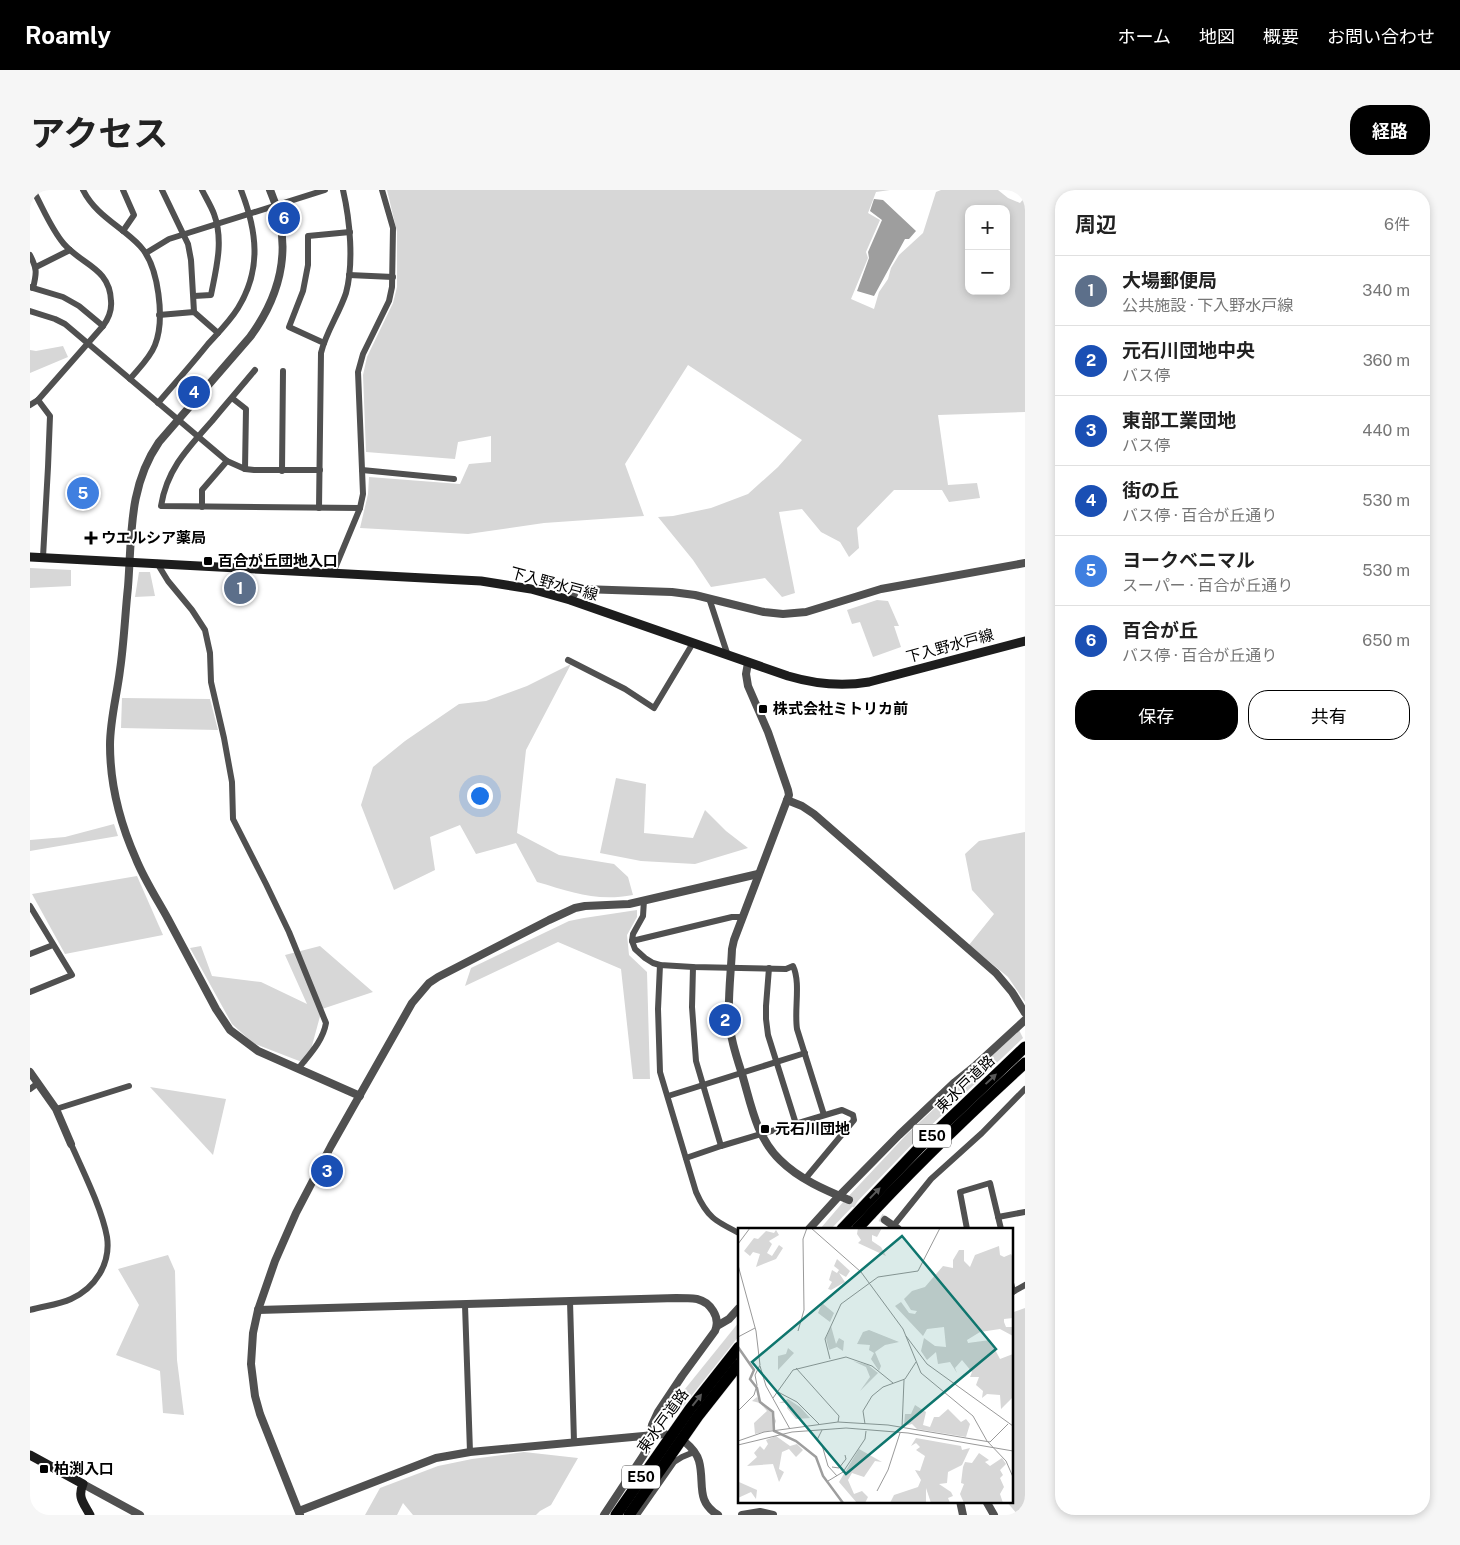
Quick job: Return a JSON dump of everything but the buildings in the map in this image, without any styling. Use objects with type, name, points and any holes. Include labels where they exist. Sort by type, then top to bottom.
[{"type":"highway","name":"東水戸道路","points":[[843,1228],[920,1147],[1025,1048]]},
{"type":"highway","name":"東水戸道路","points":[[858,1228],[941,1142],[1025,1063]]},
{"type":"highway","name":"東水戸道路","points":[[629,1515],[674,1440],[690,1409],[738,1348]]},
{"type":"highway","name":"東水戸道路","points":[[616,1515],[674,1440],[738,1365]]},
{"type":"main road","name":"下入野水戸線","points":[[30,557],[481,581],[531,589],[570,600],[748,663],[812,682],[846,685],[869,682],[1025,641]]},
{"type":"main road","points":[[30,1456],[83,1484],[80,1497],[90,1515]]},
{"type":"street","points":[[30,405],[38,400],[103,326],[110,312],[111,294],[103,275],[64,244],[52,227],[33,190]]},
{"type":"street","points":[[83,190],[101,215],[140,245],[146,253],[155,274],[159,315],[158,335],[152,351],[130,379]]},
{"type":"street","points":[[123,190],[134,215],[123,231]]},
{"type":"street","points":[[162,190],[188,244],[191,260],[194,312]]},
{"type":"street","points":[[194,296],[211,295],[218,260],[219,238],[217,224],[202,190]]},
{"type":"street","points":[[158,403],[218,333],[244,298],[252,275],[255,241],[250,214],[242,190]]},
{"type":"street","points":[[270,190],[276,206],[281,232],[282,256],[279,277],[272,301],[260,323],[250,336],[177,420],[152,452],[142,475],[133,509],[120,670],[113,711],[110,745],[113,778],[122,823],[136,859],[226,1024],[258,1051],[360,1096]]},
{"type":"street","points":[[146,253],[169,239],[325,190]]},
{"type":"street","points":[[319,508],[321,353],[346,293],[349,275],[350,232],[343,190]]},
{"type":"street","points":[[333,573],[360,508],[363,494],[358,372],[363,354],[389,301],[393,277],[393,228],[382,190]]},
{"type":"street","points":[[324,343],[289,327],[303,291],[308,265],[308,236],[350,232]]},
{"type":"street","points":[[36,267],[70,250]]},
{"type":"street","points":[[30,255],[37,273],[32,288],[68,300],[103,326]]},
{"type":"street","points":[[349,275],[393,277]]},
{"type":"street","points":[[30,310],[65,324],[227,461],[245,468],[282,471],[320,470]]},
{"type":"street","points":[[159,315],[194,312],[218,333]]},
{"type":"street","points":[[255,370],[179,458],[163,494],[161,506],[360,508]]},
{"type":"street","points":[[282,471],[283,371]]},
{"type":"street","points":[[232,398],[246,408],[245,468]]},
{"type":"street","points":[[38,400],[50,416],[43,557]]},
{"type":"street","points":[[202,507],[202,490],[227,461]]},
{"type":"street","points":[[362,470],[454,479]]},
{"type":"street","points":[[157,563],[168,581],[192,610],[205,630],[210,653],[210,682],[224,738],[232,782],[233,819],[289,932],[326,1023],[320,1040],[298,1069]]},
{"type":"street","points":[[570,600],[576,591],[582,589],[672,592],[783,614],[806,612],[881,589],[1025,563]]},
{"type":"street","points":[[708,598],[728,656]]},
{"type":"street","points":[[568,660],[625,689],[654,708],[693,643]]},
{"type":"street","points":[[748,663],[746,680],[768,732],[788,790],[788,800],[734,940],[729,1019],[734,1048],[753,1113],[762,1134],[778,1159],[791,1171],[849,1200]]},
{"type":"street","points":[[788,800],[814,814],[996,973],[1012,992],[1025,1013]]},
{"type":"street","points":[[718,1515],[709,1509],[704,1502],[699,1460],[694,1452],[674,1440],[650,1435],[470,1452],[436,1458],[300,1513],[260,1414],[255,1396],[252,1382],[252,1333],[258,1310],[285,1236],[331,1146],[412,1003],[429,983],[575,908],[629,904],[758,874]]},
{"type":"street","points":[[644,900],[642,916],[633,934],[632,941],[635,949],[654,963],[694,967],[786,969],[793,966],[796,973],[796,1018],[824,1115]]},
{"type":"street","points":[[30,906],[32,914],[72,975],[30,992]]},
{"type":"street","points":[[632,941],[732,917],[742,917]]},
{"type":"street","points":[[30,954],[54,945]]},
{"type":"street","points":[[660,965],[658,1009],[660,1072],[696,1192],[708,1214],[720,1224],[738,1233]]},
{"type":"street","points":[[694,967],[692,1007],[696,1061],[721,1146]]},
{"type":"street","points":[[769,968],[766,1019],[768,1035],[796,1124]]},
{"type":"street","points":[[810,1228],[898,1135],[1025,1020]]},
{"type":"street","points":[[668,1096],[805,1053]]},
{"type":"street","points":[[30,1072],[56,1109],[101,1216],[107,1239],[106,1258],[100,1275],[88,1288],[70,1299],[30,1310]]},
{"type":"street","points":[[30,1089],[38,1083]]},
{"type":"street","points":[[56,1109],[130,1086]]},
{"type":"street","points":[[885,1220],[896,1227],[932,1179],[1025,1090]]},
{"type":"street","points":[[686,1158],[842,1110],[853,1115],[854,1120],[805,1179]]},
{"type":"street","points":[[967,1228],[960,1192],[990,1183],[1001,1228]]},
{"type":"street","points":[[998,1217],[1025,1212]]},
{"type":"street","points":[[1012,1292],[1025,1285]]},
{"type":"street","points":[[258,1310],[676,1298],[698,1299],[706,1303],[713,1310],[717,1318],[716,1330],[658,1412],[654,1419],[648,1446],[643,1456],[604,1515]]},
{"type":"street","points":[[570,1301],[574,1442]]},
{"type":"street","points":[[465,1305],[470,1452]]},
{"type":"street","points":[[717,1326],[729,1319],[738,1309]]},
{"type":"street","points":[[637,1515],[674,1462],[694,1452]]},
{"type":"street","points":[[83,1484],[140,1515]]},
{"type":"street","points":[[960,1502],[963,1515]]},
{"type":"street","points":[[987,1502],[994,1515]]},
{"type":"street","points":[[742,1515],[760,1512],[773,1515]]},
{"type":"shaded area","points":[[387,190],[890,190],[876,192],[868,213],[880,220],[866,252],[868,258],[851,299],[874,309],[879,292],[888,279],[891,268],[899,255],[923,233],[936,192],[941,190],[998,190],[1008,198],[1020,203],[1025,197],[1025,412],[938,415],[948,485],[977,483],[980,498],[949,502],[942,490],[894,490],[857,528],[859,548],[849,557],[840,542],[821,532],[802,509],[779,512],[795,593],[782,597],[765,578],[711,587],[693,560],[658,517],[673,516],[711,508],[748,494],[778,467],[802,440],[688,365],[625,464],[644,516],[544,523],[468,534],[360,528],[368,494],[369,477],[460,484],[469,464],[491,462],[491,436],[458,442],[455,459],[366,452],[363,375],[367,357],[393,303],[397,287],[397,232]]},
{"type":"shaded area","points":[[874,199],[883,200],[916,231],[909,239],[905,239],[874,296],[857,291],[869,258],[868,252],[882,220],[870,211]]},
{"type":"shaded area","points":[[63,346],[68,357],[30,373],[30,350],[36,351]]},
{"type":"shaded area","points":[[30,568],[71,570],[71,586],[30,588]]},
{"type":"shaded area","points":[[139,572],[150,572],[155,596],[135,597]]},
{"type":"shaded area","points":[[877,600],[888,601],[899,626],[894,626],[901,647],[873,657],[860,622],[852,624],[847,610]]},
{"type":"shaded area","points":[[571,664],[526,750],[517,833],[559,855],[614,864],[628,877],[633,895],[596,897],[537,882],[516,843],[476,854],[460,825],[430,837],[435,870],[394,890],[361,805],[373,767],[405,741],[459,704],[486,701],[527,686]]},
{"type":"shaded area","points":[[122,698],[210,699],[218,730],[121,728]]},
{"type":"shaded area","points":[[616,778],[646,784],[644,833],[693,838],[705,810],[726,831],[748,848],[695,864],[641,861],[600,853]]},
{"type":"shaded area","points":[[114,824],[118,836],[30,851],[30,840],[65,837]]},
{"type":"shaded area","points":[[1025,832],[1025,1002],[1008,977],[969,945],[994,914],[972,890],[965,854],[979,841]]},
{"type":"shaded area","points":[[137,876],[163,935],[65,954],[32,894]]},
{"type":"shaded area","points":[[637,910],[637,917],[627,935],[629,955],[647,972],[650,1079],[633,1079],[621,969],[558,942],[465,986],[471,968],[569,921]]},
{"type":"shaded area","points":[[201,946],[212,976],[261,982],[307,1004],[285,955],[320,946],[373,992],[322,1009],[307,1064],[253,1043],[232,1024],[190,948]]},
{"type":"shaded area","points":[[1019,1030],[1023,1038],[921,1135],[832,1228],[821,1228],[908,1133]]},
{"type":"shaded area","points":[[150,1087],[226,1099],[213,1155]]},
{"type":"shaded area","points":[[168,1255],[175,1271],[177,1360],[184,1415],[163,1413],[160,1371],[116,1355],[139,1305],[118,1269]]},
{"type":"shaded area","points":[[1025,1308],[1025,1515],[1018,1515],[1007,1502],[1012,1502],[1012,1313]]},
{"type":"shaded area","points":[[738,1323],[738,1337],[673,1419],[664,1415]]},
{"type":"shaded area","points":[[524,1452],[578,1458],[551,1505],[536,1515],[413,1515],[403,1503],[397,1515],[365,1515],[380,1488],[438,1466]]},
{"type":"tunnel","points":[[849,1200],[885,1220]]},
{"type":"place","name":"百合が丘","points":[[284,218]]},
{"type":"place","name":"街の丘","points":[[194,392]]},
{"type":"place","name":"ヨークベニマル","points":[[83,493]]},
{"type":"place","name":"ウエルシア薬局","points":[[91,538]]},
{"type":"place","name":"百合が丘団地入口","points":[[208,561]]},
{"type":"place","name":"大場郵便局","points":[[240,588]]},
{"type":"place","name":"株式会社ミトリカ前","points":[[763,709]]},
{"type":"place","name":"元石川団地中央","points":[[725,1020]]},
{"type":"place","name":"元石川団地","points":[[765,1129]]},
{"type":"place","name":"東部工業団地","points":[[327,1171]]},
{"type":"place","name":"柏渕入口","points":[[44,1469]]}]
